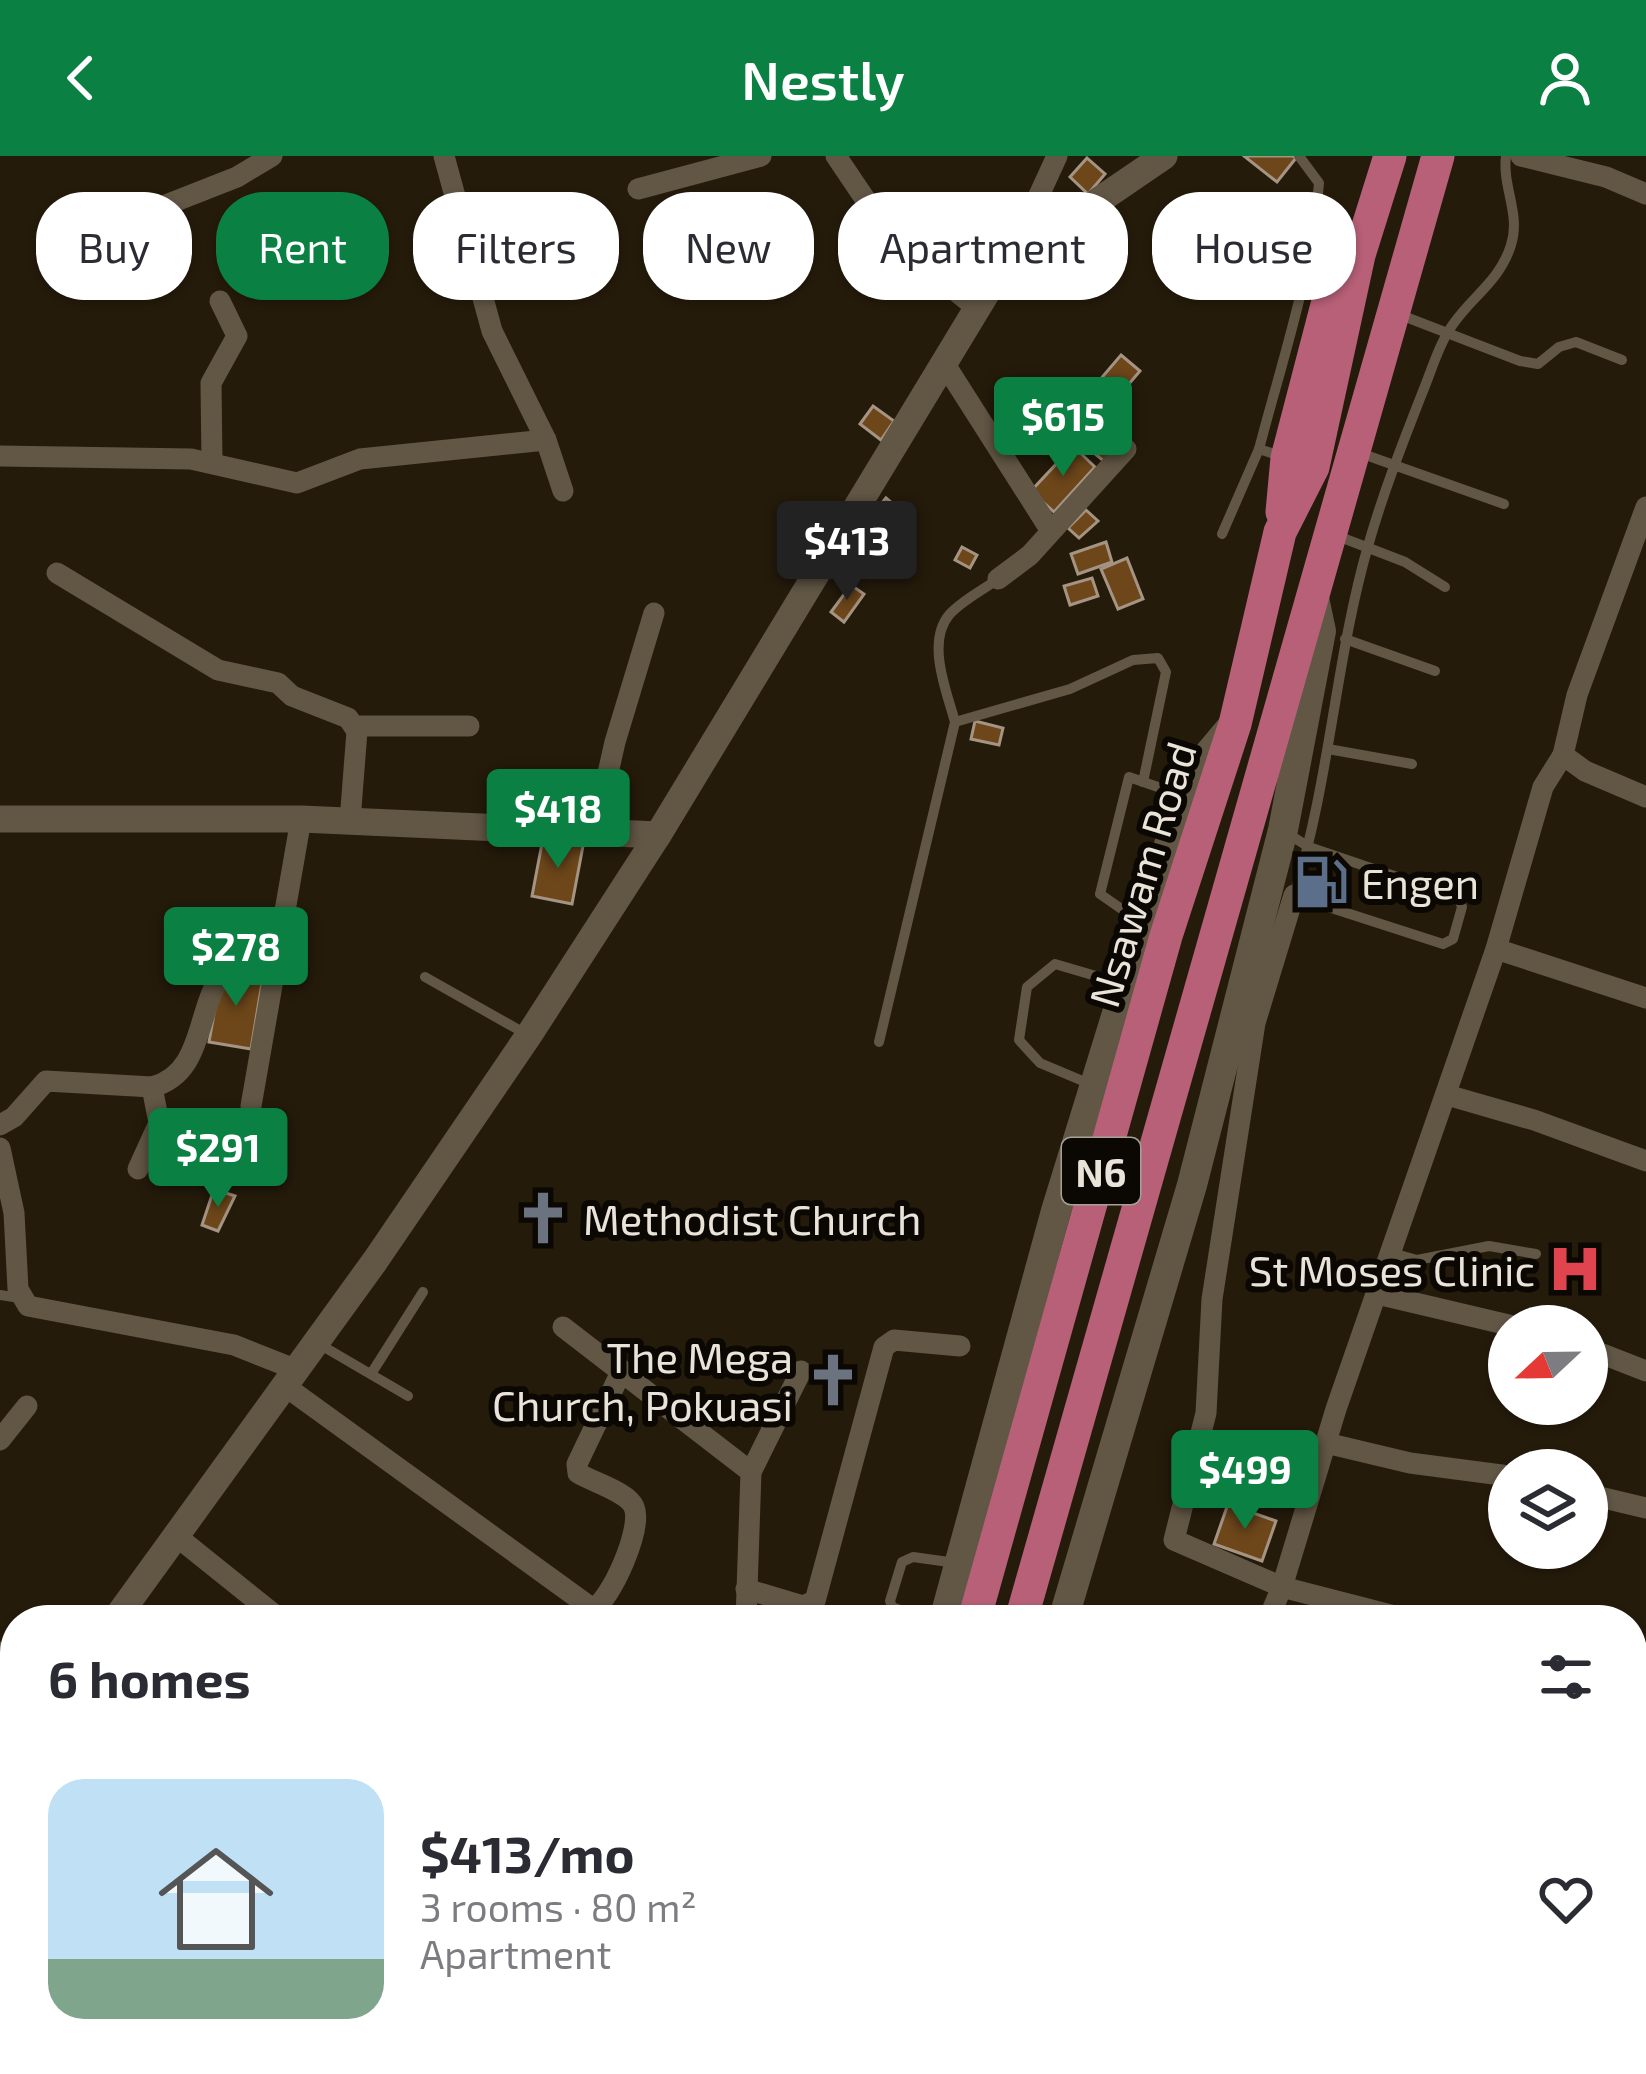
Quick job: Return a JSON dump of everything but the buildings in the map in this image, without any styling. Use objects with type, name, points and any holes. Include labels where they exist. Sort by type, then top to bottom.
[{"type":"highway","points":[[1280,532],[1273,453],[1368,156]]},
{"type":"highway","name":"Nsawam Road","points":[[978,1605],[1166,937],[1234,724],[1280,532],[1313,467],[1359,255],[1390,156]]},
{"type":"highway","name":"Nsawam Road","points":[[1026,1605],[1438,156]]},
{"type":"main road","points":[[1067,1605],[1192,1186],[1251,950],[1280,894],[1296,838],[1321,631],[1314,598]]},
{"type":"main road","points":[[948,1605],[1056,1210],[1190,777],[1234,724]]},
{"type":"main road","points":[[1237,868],[1251,950]]},
{"type":"street","points":[[192,194],[272,156]]},
{"type":"street","points":[[444,156],[492,332],[546,440],[563,491]]},
{"type":"street","points":[[638,189],[761,156]]},
{"type":"street","points":[[836,156],[903,251],[978,309]]},
{"type":"street","points":[[1040,192],[1057,156]]},
{"type":"street","points":[[1112,192],[1165,156]]},
{"type":"street","points":[[1521,156],[1608,167],[1646,194]]},
{"type":"street","points":[[125,1605],[291,1378],[529,1035],[658,835],[983,300]]},
{"type":"street","points":[[212,462],[211,382],[237,336],[220,301]]},
{"type":"street","points":[[944,363],[1051,531]]},
{"type":"street","points":[[0,456],[212,462],[298,483],[360,459],[546,440]]},
{"type":"street","points":[[998,579],[1030,555],[1126,449]]},
{"type":"street","points":[[1274,1605],[1496,949],[1543,787],[1563,755],[1577,695],[1646,507]]},
{"type":"street","points":[[57,573],[218,670],[278,683],[292,696],[348,718],[356,726],[469,726]]},
{"type":"street","points":[[595,831],[615,742],[654,614]]},
{"type":"street","points":[[350,821],[356,726]]},
{"type":"street","points":[[1563,755],[1646,797]]},
{"type":"street","points":[[0,819],[302,819],[658,835]]},
{"type":"street","points":[[250,1106],[302,819]]},
{"type":"street","points":[[1280,894],[1212,1299],[1206,1413],[1174,1540],[1282,1587],[1352,1605]]},
{"type":"street","points":[[1496,949],[1646,998]]},
{"type":"street","points":[[0,1125],[14,1117],[46,1081],[152,1087],[166,1083],[189,1059],[220,977],[245,971],[274,974]]},
{"type":"street","points":[[139,1169],[159,1123],[152,1087]]},
{"type":"street","points":[[1448,1095],[1646,1161]]},
{"type":"street","points":[[0,1148],[14,1213],[10,1297],[41,1310],[235,1345],[291,1378],[587,1605]]},
{"type":"street","points":[[1377,1294],[1488,1320]]},
{"type":"street","points":[[563,1327],[751,1472]]},
{"type":"street","points":[[805,1605],[815,1601],[884,1347],[894,1340],[959,1346]]},
{"type":"street","points":[[1608,1356],[1646,1371]]},
{"type":"street","points":[[599,1605],[634,1533],[635,1509],[628,1500],[578,1473],[577,1463],[622,1370]]},
{"type":"street","points":[[746,1605],[751,1472],[802,1371]]},
{"type":"street","points":[[0,1440],[27,1406]]},
{"type":"street","points":[[1326,1443],[1410,1463],[1488,1473]]},
{"type":"street","points":[[1608,1498],[1646,1508]]},
{"type":"street","points":[[175,1534],[263,1605]]},
{"type":"street","points":[[746,1589],[800,1605]]},
{"type":"lane","points":[[1222,534],[1273,453],[1317,214],[1319,183],[1299,156]]},
{"type":"lane","points":[[1280,894],[1443,944],[1453,939],[1462,907],[1459,898],[1296,838],[1328,749],[1367,549],[1394,464],[1447,333],[1504,267],[1514,239],[1515,214],[1504,180],[1506,156]]},
{"type":"lane","points":[[1395,313],[1520,361],[1538,364],[1559,347],[1576,342],[1622,360]]},
{"type":"lane","points":[[1355,452],[1504,504]]},
{"type":"lane","points":[[1331,533],[1405,562],[1445,587]]},
{"type":"lane","points":[[879,1042],[955,722],[941,672],[941,634],[947,617],[998,579]]},
{"type":"lane","points":[[1346,640],[1435,671]]},
{"type":"lane","points":[[955,722],[1070,689],[1132,660],[1158,658],[1166,672],[1143,782]]},
{"type":"lane","points":[[1328,749],[1412,764]]},
{"type":"lane","points":[[1144,925],[1100,894],[1129,777],[1184,796]]},
{"type":"lane","points":[[1095,1086],[1040,1063],[1019,1040],[1027,987],[1055,964],[1126,985]]},
{"type":"lane","points":[[425,977],[529,1035]]},
{"type":"lane","points":[[1390,1252],[1417,1260],[1489,1246],[1535,1254]]},
{"type":"lane","points":[[371,1374],[423,1292]]},
{"type":"lane","points":[[316,1342],[408,1396]]},
{"type":"lane","points":[[891,1605],[902,1562],[913,1557],[960,1563]]},
{"type":"place","name":"Engen","points":[[1321,882]]},
{"type":"place","name":"Methodist Church","points":[[543,1218]]},
{"type":"place","name":"St Moses Clinic","points":[[1575,1269]]},
{"type":"place","name":"The Mega Church, Pokuasi","points":[[833,1380]]}]
